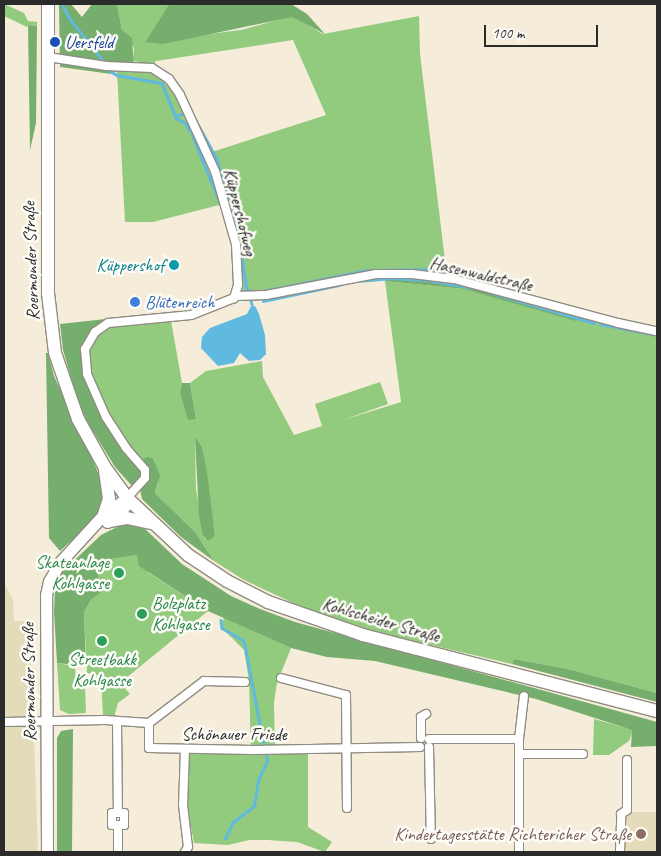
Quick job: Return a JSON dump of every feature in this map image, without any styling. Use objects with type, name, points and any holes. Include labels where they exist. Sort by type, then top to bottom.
[{"type":"main road","name":"Roermonder Straße","points":[[47,852],[48,721],[45,606],[50,581],[61,561],[127,498],[104,466],[65,389],[50,320],[46,182],[48,4]]},
{"type":"main road","points":[[104,466],[109,490],[106,518],[127,518],[151,524]]},
{"type":"main road","name":"Kohlscheider Straße","points":[[127,498],[151,524],[210,570],[242,589],[296,613],[363,635],[657,711]]},
{"type":"street","name":"Küppershofweg","points":[[48,57],[106,66],[152,68],[175,86],[215,171],[230,221],[238,265],[236,296]]},
{"type":"street","name":"Hasenwaldstraße","points":[[236,296],[266,295],[376,274],[412,274],[454,279],[618,323],[657,330]]},
{"type":"street","points":[[127,498],[145,478],[145,470],[126,448],[106,417],[87,374],[85,349],[95,332],[108,323],[191,314],[236,296]]},
{"type":"street","points":[[281,678],[346,694],[347,808]]},
{"type":"street","name":"Schönauer Friede","points":[[245,682],[204,681],[149,723],[149,748],[345,750],[425,743],[519,739]]},
{"type":"street","points":[[519,852],[519,739],[524,696]]},
{"type":"street","points":[[426,714],[421,717],[425,743],[431,838]]},
{"type":"street","points":[[4,722],[149,723]]},
{"type":"street","points":[[116,722],[118,812],[112,813],[112,825],[118,825],[118,852]]},
{"type":"street","points":[[185,748],[184,805],[188,848],[185,852]]},
{"type":"street","points":[[519,754],[582,754]]},
{"type":"street","points":[[620,852],[621,814],[626,810],[627,760]]},
{"type":"street","points":[[618,768],[627,769]]},
{"type":"shaded area","points":[[4,583],[13,599],[14,621],[30,621],[38,852],[4,852]]},
{"type":"shaded area","name":"Kindertagesstätte Richtericher Straße","points":[[629,812],[657,812],[657,852],[625,852],[624,815]]},
{"type":"green space","points":[[4,4],[24,13],[28,21],[37,22],[37,26],[28,25],[27,27],[4,16]]},
{"type":"green space","points":[[59,4],[71,4],[82,17],[92,4],[117,4],[122,30],[132,38],[134,69],[116,70],[111,74],[60,67]]},
{"type":"green space","points":[[117,4],[169,4],[145,42],[241,30],[292,16],[323,34],[419,16],[420,54],[447,277],[376,274],[243,298],[240,245],[212,152],[326,115],[293,40],[156,61],[153,64],[133,61],[134,48],[122,30]]},
{"type":"green space","points":[[169,4],[291,4],[307,14],[325,34],[292,17],[163,44],[145,42]]},
{"type":"green space","points":[[28,25],[37,26],[36,123],[30,150]]},
{"type":"green space","points":[[139,69],[156,74],[177,96],[223,204],[153,222],[125,222],[117,71]]},
{"type":"green space","points":[[384,274],[447,277],[585,314],[576,321],[464,289],[385,281]]},
{"type":"green space","points":[[385,281],[464,289],[513,302],[657,329],[657,693],[568,669],[514,659],[512,664],[380,633],[304,608],[244,580],[214,561],[195,532],[155,493],[158,484],[143,459],[141,467],[120,445],[83,368],[83,348],[107,321],[170,315],[182,383],[180,392],[196,419],[190,383],[206,371],[262,361],[263,377],[294,435],[322,426],[315,404],[380,382],[388,404],[343,420],[401,402]],"holes":[[[195,436],[202,447],[215,536],[205,539],[196,489]]]},
{"type":"green space","points":[[106,319],[83,348],[83,368],[90,388],[143,473],[140,480],[131,485],[115,467],[88,423],[77,398],[63,350],[60,324]]},
{"type":"green space","points":[[46,353],[48,353],[54,376],[102,481],[102,507],[95,519],[60,551],[49,538]]},
{"type":"green space","points":[[182,383],[190,383],[196,419],[188,420],[180,392]]},
{"type":"green space","points":[[195,436],[202,447],[207,472],[215,536],[208,541],[203,535],[199,516]]},
{"type":"green space","points":[[148,457],[153,459],[160,475],[155,493],[195,532],[214,561],[181,537],[142,499],[140,489],[149,471],[143,459]]},
{"type":"green space","points":[[127,522],[142,526],[182,564],[231,596],[260,609],[295,622],[657,722],[657,746],[631,747],[632,730],[536,699],[375,661],[327,657],[291,648],[208,611],[139,566],[137,555],[105,560],[98,575],[103,591],[91,600],[84,612],[86,666],[57,663],[54,611],[55,589],[63,571],[101,535]]},
{"type":"green space","points":[[137,555],[149,573],[208,611],[120,683],[130,694],[118,703],[114,717],[103,716],[101,676],[87,673],[84,612],[91,600],[103,591],[98,575],[105,560]]},
{"type":"green space","points":[[224,618],[291,648],[277,683],[274,702],[275,754],[308,754],[308,827],[332,842],[325,852],[297,842],[268,840],[249,840],[228,845],[194,843],[188,811],[188,753],[251,753],[249,680],[244,650],[221,627]]},
{"type":"green space","points":[[514,659],[568,669],[657,693],[657,702],[512,664]]},
{"type":"green space","points":[[57,663],[75,666],[76,687],[85,688],[86,713],[69,714],[60,710]]},
{"type":"green space","points":[[594,719],[633,730],[629,741],[609,755],[593,755]]},
{"type":"green space","points":[[73,729],[72,852],[57,852],[57,738],[61,731]]},
{"type":"water","points":[[251,306],[255,306],[259,314],[265,335],[266,354],[260,360],[249,361],[240,353],[234,363],[218,366],[201,348],[202,337],[210,328],[247,314]]},
{"type":"waterway","points":[[62,4],[70,19],[105,63]]},
{"type":"waterway","points":[[107,69],[117,75],[162,83],[176,118],[186,123],[189,130]]},
{"type":"waterway","points":[[175,116],[185,113]]},
{"type":"waterway","points":[[193,115],[217,159],[239,236],[247,291]]},
{"type":"waterway","points":[[192,134],[221,205]]},
{"type":"waterway","points":[[247,290],[258,292],[367,270],[436,269]]},
{"type":"waterway","points":[[357,281],[389,278],[427,280],[475,288]]},
{"type":"waterway","points":[[263,301],[339,285]]},
{"type":"waterway","points":[[492,293],[594,323]]},
{"type":"waterway","points":[[600,324],[657,335]]},
{"type":"waterway","points":[[221,620],[222,628],[243,640],[245,645],[264,746]]},
{"type":"waterway","points":[[225,839],[232,823],[254,806],[258,780],[267,761],[266,754]]},
{"type":"place","name":"Uersfeld","points":[[55,42]]},
{"type":"place","name":"Küppershof","points":[[174,265]]},
{"type":"place","name":"Blütenreich","points":[[135,302]]},
{"type":"place","name":"Skateanlage Kohlgasse","points":[[119,573]]},
{"type":"place","name":"Bolzplatz Kohlgasse","points":[[142,614]]},
{"type":"place","name":"Streetbakk Kohlgasse","points":[[102,641]]},
{"type":"place","name":"Kindertagesstätte Richtericher Straße","points":[[641,834]]}]
